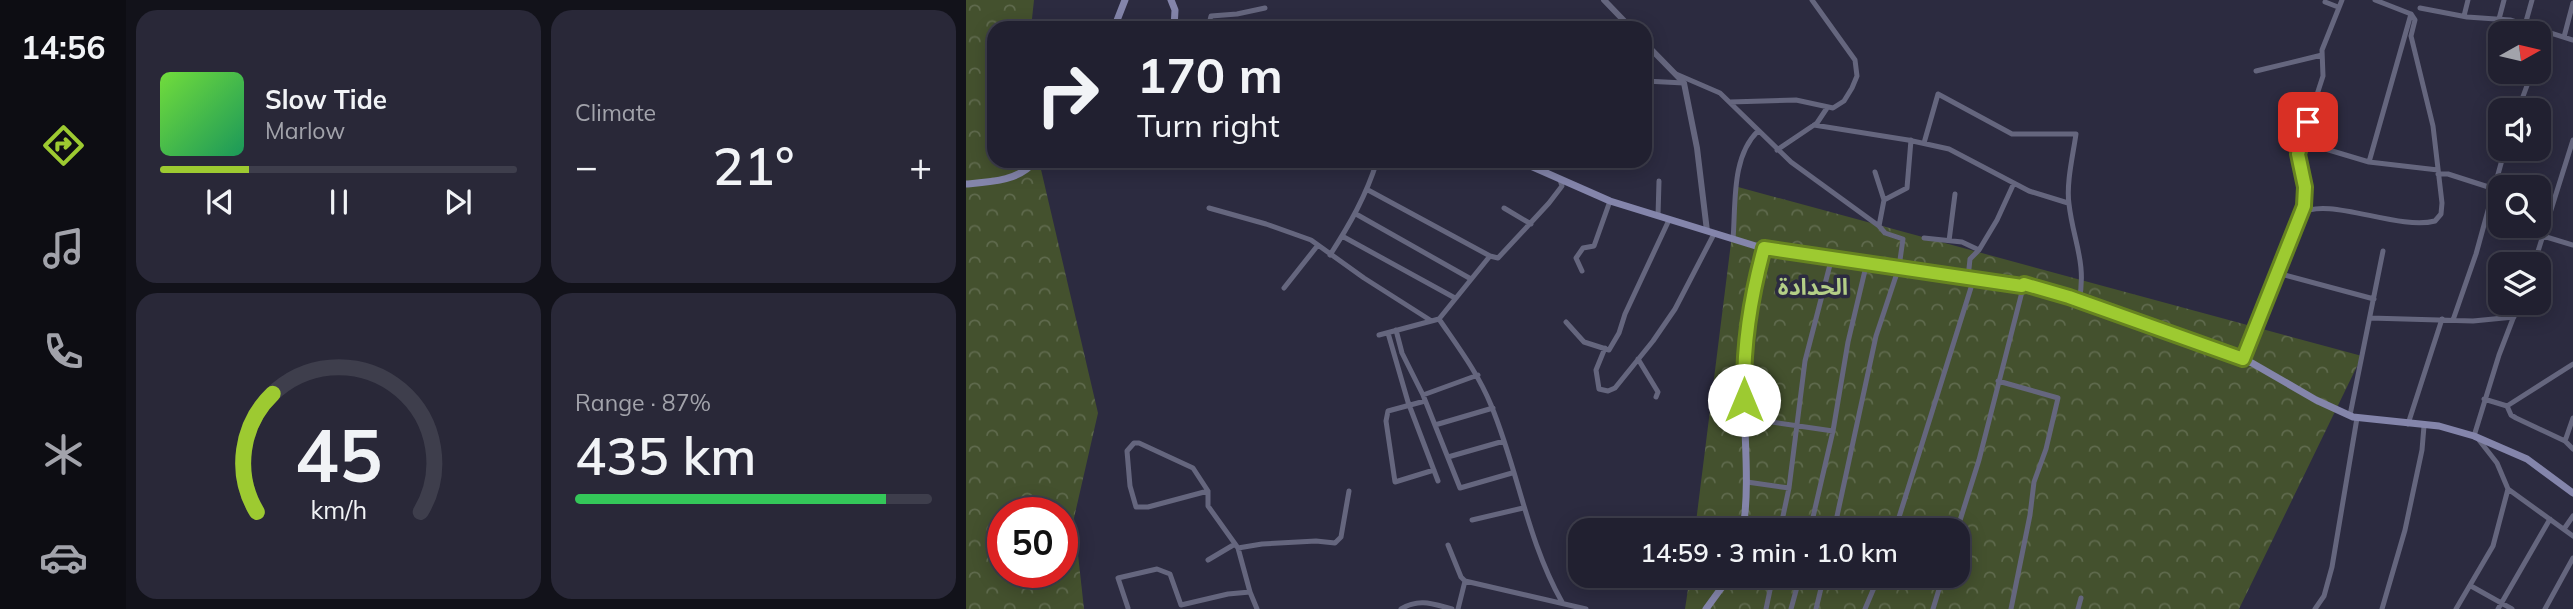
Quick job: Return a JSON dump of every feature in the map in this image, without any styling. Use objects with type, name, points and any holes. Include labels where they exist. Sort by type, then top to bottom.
[{"type":"main road","points":[[1117,21],[1125,0]]},
{"type":"main road","points":[[1171,0],[1175,10],[1174,21]]},
{"type":"main road","points":[[966,184],[1013,178],[1029,168]]},
{"type":"main road","points":[[1543,168],[1560,180],[1610,201],[1764,248],[2022,286],[2024,284],[2079,301],[2243,359],[2316,400],[2353,417],[2439,426],[2476,436],[2527,459],[2573,493]]},
{"type":"main road","points":[[1744,518],[1746,482],[1744,357],[1749,312],[1764,248]]},
{"type":"main road","points":[[1706,609],[1721,588]]},
{"type":"street","points":[[1604,0],[1624,21]]},
{"type":"street","points":[[1730,102],[1796,100],[1833,108],[1844,101],[1857,76],[1855,60],[1812,0]]},
{"type":"street","points":[[2243,359],[2306,197],[2298,154],[2323,76],[2322,50],[2342,0]]},
{"type":"street","points":[[2300,214],[2319,208],[2407,223],[2433,222],[2439,218],[2442,209],[2433,126],[2416,63],[2412,36],[2415,20],[2411,14],[2375,0]]},
{"type":"street","points":[[2464,16],[2468,0]]},
{"type":"street","points":[[2499,19],[2504,0]]},
{"type":"street","points":[[2526,21],[2532,0]]},
{"type":"street","points":[[2325,2],[2338,7]]},
{"type":"street","points":[[2564,37],[2573,3]]},
{"type":"street","points":[[1210,21],[1211,16],[1265,8]]},
{"type":"street","points":[[2420,8],[2508,21]]},
{"type":"street","points":[[2369,162],[2411,14]]},
{"type":"street","points":[[2552,33],[2573,40]]},
{"type":"street","points":[[1605,348],[1596,370],[1599,389],[1608,391],[1615,388],[1675,309],[1711,232],[1684,83],[1652,50]]},
{"type":"street","points":[[2256,71],[2322,55]]},
{"type":"street","points":[[1676,74],[1708,86],[1730,102],[1777,150],[1885,233],[1903,239],[1899,267],[1876,336],[1837,518]]},
{"type":"street","points":[[1652,81],[1684,83]]},
{"type":"street","points":[[1924,143],[1938,94],[2012,134],[2076,134],[2068,203],[2082,264],[2079,301]]},
{"type":"street","points":[[1777,150],[1814,125],[1827,108]]},
{"type":"street","points":[[1814,125],[1910,140],[1958,153],[2034,193],[2068,203]]},
{"type":"street","points":[[1733,239],[1739,163],[1746,145],[1758,131]]},
{"type":"street","points":[[1884,200],[1907,188],[1910,140]]},
{"type":"street","points":[[2551,209],[2573,140]]},
{"type":"street","points":[[2302,142],[2369,162],[2448,174],[2488,186]]},
{"type":"street","points":[[1330,255],[1356,214],[1375,168]]},
{"type":"street","points":[[1875,172],[1884,200],[1879,226]]},
{"type":"street","points":[[1368,190],[1498,258],[1562,186],[1560,180]]},
{"type":"street","points":[[1658,216],[1659,181]]},
{"type":"street","points":[[1899,518],[1971,278],[1970,259],[1979,250],[2006,203],[2014,183]]},
{"type":"street","points":[[1949,240],[1955,194]]},
{"type":"street","points":[[1582,271],[1576,258],[1583,248],[1594,246],[1610,201]]},
{"type":"street","points":[[2452,320],[2476,254],[2488,207]]},
{"type":"street","points":[[1209,208],[1266,224],[1318,245],[1430,320]]},
{"type":"street","points":[[1504,208],[1531,224]]},
{"type":"street","points":[[1356,214],[1471,279]]},
{"type":"street","points":[[1566,321],[1584,342],[1609,349],[1619,333],[1625,314],[1669,220]]},
{"type":"street","points":[[1342,236],[1455,298]]},
{"type":"street","points":[[1924,238],[1971,244],[1979,250]]},
{"type":"street","points":[[2550,238],[2573,245]]},
{"type":"street","points":[[1284,288],[1318,245]]},
{"type":"street","points":[[2315,609],[2325,596],[2332,567],[2353,417],[2383,251]]},
{"type":"street","points":[[1379,335],[1439,318],[1490,256]]},
{"type":"street","points":[[1783,518],[1789,488],[1805,361],[1832,257]]},
{"type":"street","points":[[1813,518],[1867,262]]},
{"type":"street","points":[[2277,273],[2374,299]]},
{"type":"street","points":[[1961,518],[1979,460],[2024,284]]},
{"type":"street","points":[[2370,318],[2452,320],[2514,317],[2484,399],[2476,436],[2497,463],[2508,489],[2573,536]]},
{"type":"street","points":[[1439,318],[1478,375],[1493,408],[1523,508],[1548,578],[1562,602]]},
{"type":"street","points":[[2408,424],[2442,320]]},
{"type":"street","points":[[1396,330],[1402,352],[1424,398],[1460,488],[1513,473]]},
{"type":"street","points":[[1388,333],[1409,405],[1438,481]]},
{"type":"street","points":[[1638,359],[1654,383],[1658,392],[1656,397]]},
{"type":"street","points":[[2507,406],[2573,364]]},
{"type":"street","points":[[1434,470],[1398,483],[1394,478],[1386,421],[1388,411],[1409,405],[1478,375]]},
{"type":"street","points":[[1998,382],[2058,398],[2046,449],[2034,482],[2011,609]]},
{"type":"street","points":[[2484,399],[2507,406],[2511,415],[2565,441],[2573,449]]},
{"type":"street","points":[[1435,425],[1493,408]]},
{"type":"street","points":[[1744,418],[1833,431]]},
{"type":"street","points":[[2565,441],[2573,418]]},
{"type":"street","points":[[2382,609],[2405,530],[2422,450],[2424,426]]},
{"type":"street","points":[[1448,457],[1504,441]]},
{"type":"street","points":[[1208,491],[1136,508],[1130,486],[1126,451],[1134,443],[1139,443],[1193,468],[1208,491],[1209,506],[1237,546],[1257,609]]},
{"type":"street","points":[[2497,463],[2508,450]]},
{"type":"street","points":[[1746,482],[1789,488]]},
{"type":"street","points":[[2456,609],[2493,546],[2508,489]]},
{"type":"street","points":[[1209,561],[1237,546],[1316,541],[1335,543],[1341,537],[1349,491]]},
{"type":"street","points":[[1472,520],[1523,508]]},
{"type":"street","points":[[2564,529],[2573,516]]},
{"type":"street","points":[[2500,606],[2550,519]]},
{"type":"street","points":[[1448,545],[1465,581],[1586,609]]},
{"type":"street","points":[[2545,609],[2573,558]]},
{"type":"street","points":[[1128,608],[1118,578],[1157,569],[1170,573],[1181,605],[1228,594],[1250,592]]},
{"type":"street","points":[[1458,609],[1465,581]]},
{"type":"street","points":[[2471,586],[2500,606],[2512,609]]},
{"type":"street","points":[[1766,609],[1769,588]]},
{"type":"street","points":[[1791,609],[1797,588]]},
{"type":"street","points":[[1816,609],[1821,588]]},
{"type":"street","points":[[1865,609],[1874,588]]},
{"type":"street","points":[[1933,609],[1939,588]]},
{"type":"street","points":[[2078,609],[2081,598]]},
{"type":"street","points":[[1401,609],[1422,601],[1452,609]]},
{"type":"green space","points":[[966,0],[1034,0],[1032,21],[987,21],[987,168],[1041,168],[1098,413],[1078,500],[1078,497],[987,497],[987,588],[1078,588],[1078,554],[1084,609],[966,609]]},
{"type":"green space","points":[[1738,187],[2362,356],[2239,609],[1685,609],[1688,588],[1970,588],[1970,518],[1697,518]]},
{"type":"district","name":"الحدادة","points":[[1813,286]]},
{"type":"route","points":[[1744,400],[1744,357],[1750,300],[1764,248],[2022,286],[2024,284],[2069,297],[2243,359],[2304,206],[2305,187],[2298,154],[2308,122]]}]
